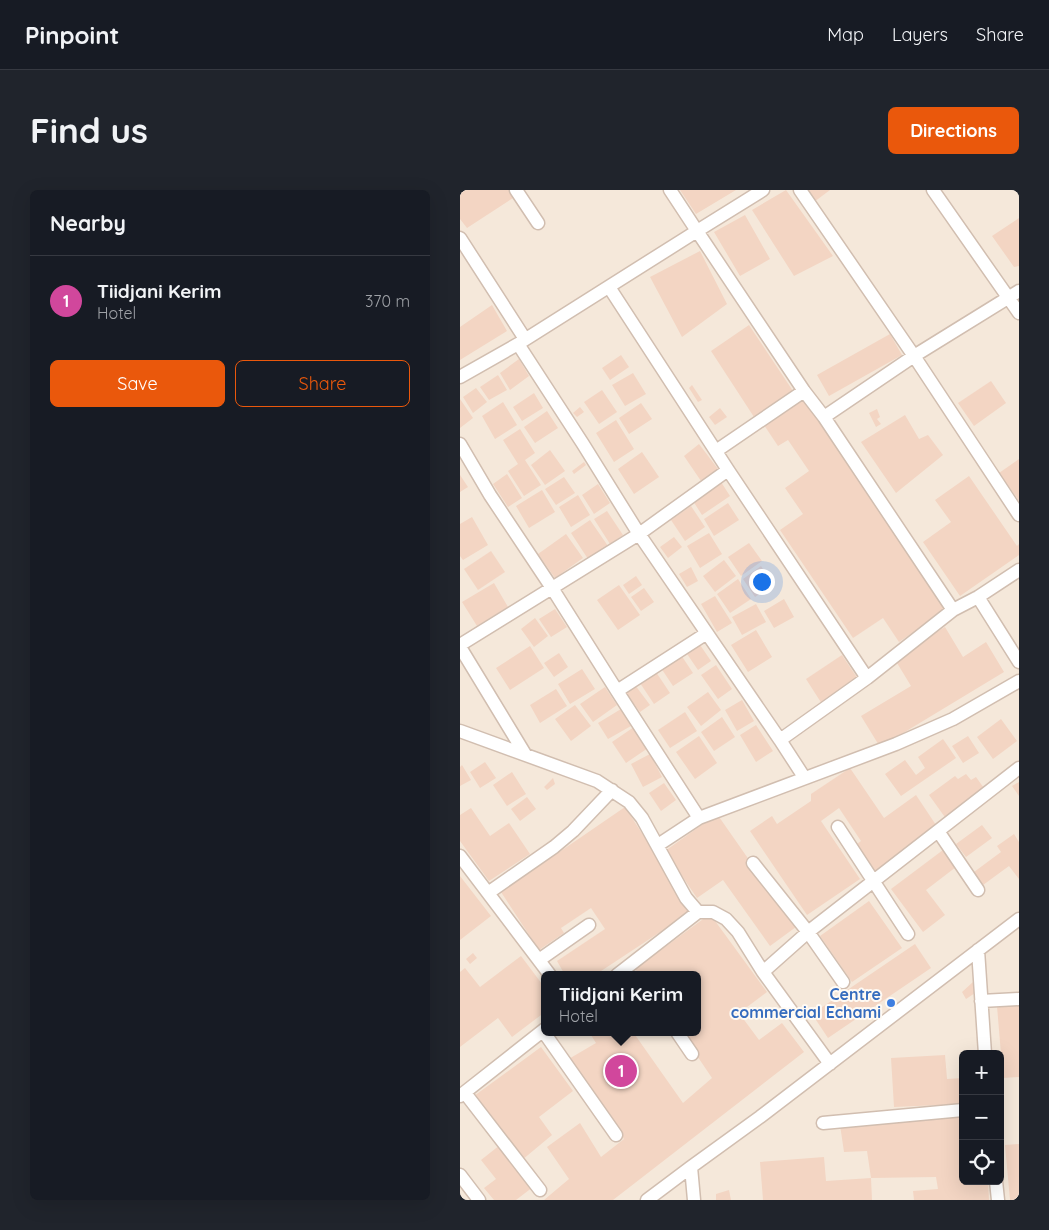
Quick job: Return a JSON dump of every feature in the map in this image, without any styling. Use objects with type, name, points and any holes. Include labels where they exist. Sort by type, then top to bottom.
[{"type":"street","points":[[516,190],[538,222]]},
{"type":"street","points":[[670,190],[953,610]]},
{"type":"street","points":[[460,377],[522,342],[763,190]]},
{"type":"street","points":[[800,190],[914,356],[1019,515]]},
{"type":"street","points":[[934,190],[1014,294],[1019,313]]},
{"type":"street","points":[[460,238],[639,534],[804,778]]},
{"type":"street","points":[[609,287],[867,678]]},
{"type":"street","points":[[824,418],[914,356],[1014,294]]},
{"type":"street","points":[[716,451],[804,391]]},
{"type":"street","points":[[460,444],[490,496],[552,588],[699,818]]},
{"type":"street","points":[[525,754],[460,646],[639,534],[728,470]]},
{"type":"street","points":[[780,740],[867,678],[953,610],[978,597],[1019,570]]},
{"type":"street","points":[[978,597],[1019,662]]},
{"type":"street","points":[[617,691],[707,633]]},
{"type":"street","points":[[658,846],[699,818],[896,744],[953,719],[1019,681]]},
{"type":"street","points":[[460,730],[597,781],[629,802],[642,818],[686,898],[698,912]]},
{"type":"street","points":[[763,972],[808,932],[1019,768]]},
{"type":"street","points":[[488,893],[567,836],[612,790]]},
{"type":"street","points":[[838,828],[908,934]]},
{"type":"street","points":[[938,831],[978,890]]},
{"type":"street","points":[[460,856],[547,971]]},
{"type":"street","points":[[753,863],[808,932],[843,982]]},
{"type":"street","points":[[632,971],[698,912],[713,912],[726,919],[738,932],[763,972],[830,1064]]},
{"type":"street","points":[[648,1200],[1019,919]]},
{"type":"street","points":[[539,960],[589,925]]},
{"type":"street","points":[[978,950],[985,1050]]},
{"type":"street","points":[[980,1001],[1019,999]]},
{"type":"street","points":[[540,1190],[462,1095],[541,1032]]},
{"type":"street","points":[[548,1036],[616,1134]]},
{"type":"street","points":[[680,1036],[692,1054]]},
{"type":"street","points":[[823,1123],[959,1110]]},
{"type":"street","points":[[691,1167],[694,1200]]},
{"type":"street","points":[[460,1175],[479,1200]]},
{"type":"street","points":[[996,1185],[998,1200]]},
{"type":"shaded area","points":[[460,190],[1019,190],[1019,1200],[460,1200]]},
{"type":"building","points":[[460,190],[511,190],[516,196],[467,228],[460,219]]},
{"type":"building","points":[[680,190],[736,190],[696,214]]},
{"type":"building","points":[[786,190],[833,256],[794,276],[752,210]]},
{"type":"building","points":[[806,190],[830,190],[814,202]]},
{"type":"building","points":[[745,215],[770,259],[740,276],[714,232]]},
{"type":"building","points":[[1019,218],[1019,266],[1014,267],[992,236]]},
{"type":"building","points":[[700,251],[727,304],[682,337],[650,277]]},
{"type":"building","points":[[492,305],[507,331],[460,360],[460,327]]},
{"type":"building","points":[[749,325],[793,391],[754,417],[711,351]]},
{"type":"building","points":[[890,334],[902,355],[829,396],[817,375]]},
{"type":"building","points":[[621,355],[629,367],[610,380],[602,368]]},
{"type":"building","points":[[519,359],[529,376],[510,390],[500,373]]},
{"type":"building","points":[[633,373],[646,394],[625,406],[612,385]]},
{"type":"building","points":[[498,375],[507,390],[489,400],[480,387]]},
{"type":"building","points":[[991,381],[1006,403],[974,426],[958,403]]},
{"type":"building","points":[[692,385],[702,400],[698,402],[689,388]]},
{"type":"building","points":[[476,388],[487,402],[473,413],[463,397]]},
{"type":"building","points":[[602,390],[617,412],[599,424],[584,402]]},
{"type":"building","points":[[534,393],[543,408],[522,421],[513,407]]},
{"type":"building","points":[[804,398],[946,610],[899,642],[883,618],[853,638],[780,530],[803,514],[785,488],[809,471],[788,440],[778,446],[764,425]]},
{"type":"building","points":[[460,399],[473,418],[460,428]]},
{"type":"building","points":[[503,402],[517,425],[495,439],[482,416]]},
{"type":"building","points":[[641,403],[652,419],[629,434],[619,418]]},
{"type":"building","points":[[580,407],[584,412],[577,417],[573,413]]},
{"type":"building","points":[[720,408],[727,417],[715,425],[709,417]]},
{"type":"building","points":[[877,409],[880,417],[877,419],[881,424],[876,427],[869,413]]},
{"type":"building","points":[[547,411],[558,428],[535,443],[524,427]]},
{"type":"building","points":[[905,415],[919,439],[928,435],[943,455],[896,493],[861,442]]},
{"type":"building","points":[[616,420],[634,449],[614,462],[596,433]]},
{"type":"building","points":[[520,429],[535,453],[525,460],[541,485],[524,496],[508,471],[518,464],[503,440]]},
{"type":"building","points":[[699,444],[718,469],[701,481],[684,456]]},
{"type":"building","points":[[550,450],[565,471],[545,485],[531,465]]},
{"type":"building","points":[[642,452],[659,477],[634,494],[618,469]]},
{"type":"building","points":[[1019,459],[1019,501],[999,473]]},
{"type":"building","points":[[584,462],[586,465],[574,474],[572,471]]},
{"type":"building","points":[[507,474],[522,498],[508,507],[493,484]]},
{"type":"building","points":[[460,475],[468,487],[460,492]]},
{"type":"building","points":[[969,476],[1017,546],[1019,544],[1019,555],[960,596],[923,542],[951,522],[935,500]]},
{"type":"building","points":[[564,477],[575,493],[556,505],[545,489]]},
{"type":"building","points":[[721,482],[730,496],[702,515],[693,501]]},
{"type":"building","points":[[598,484],[610,503],[594,514],[582,495]]},
{"type":"building","points":[[542,490],[555,512],[529,528],[516,506]]},
{"type":"building","points":[[578,495],[590,515],[571,527],[559,507]]},
{"type":"building","points":[[728,503],[739,520],[714,536],[704,519]]},
{"type":"building","points":[[691,506],[705,527],[685,541],[671,520]]},
{"type":"building","points":[[607,511],[623,535],[610,544],[594,519]]},
{"type":"building","points":[[472,517],[488,545],[463,560],[460,556],[460,524]]},
{"type":"building","points":[[590,520],[608,546],[588,559],[571,533]]},
{"type":"building","points":[[709,533],[722,554],[700,568],[687,546]]},
{"type":"building","points":[[566,534],[583,558],[555,578],[538,554]]},
{"type":"building","points":[[674,537],[682,547],[668,558],[660,547]]},
{"type":"building","points":[[749,543],[762,561],[741,576],[728,557]]},
{"type":"building","points":[[491,551],[505,572],[478,590],[464,569]]},
{"type":"building","points":[[724,560],[736,576],[715,592],[703,576]]},
{"type":"building","points":[[761,566],[773,585],[755,597],[743,579]]},
{"type":"building","points":[[691,567],[698,581],[687,587],[679,574]]},
{"type":"building","points":[[636,576],[642,585],[629,594],[623,585]]},
{"type":"building","points":[[738,579],[751,599],[730,613],[717,594]]},
{"type":"building","points":[[494,583],[508,607],[477,626],[462,602]]},
{"type":"building","points":[[619,585],[640,615],[618,630],[597,600]]},
{"type":"building","points":[[644,588],[654,602],[641,611],[631,597]]},
{"type":"building","points":[[715,596],[732,623],[717,632],[701,604]]},
{"type":"building","points":[[784,599],[794,617],[774,628],[764,611]]},
{"type":"building","points":[[756,604],[766,622],[742,635],[732,617]]},
{"type":"building","points":[[555,609],[567,627],[551,637],[539,619]]},
{"type":"building","points":[[535,618],[548,636],[534,647],[521,629]]},
{"type":"building","points":[[945,627],[963,657],[986,642],[1004,672],[880,747],[861,716],[911,686],[894,658]]},
{"type":"building","points":[[756,630],[772,657],[748,672],[731,645]]},
{"type":"building","points":[[698,642],[711,661],[698,670],[685,651]]},
{"type":"building","points":[[530,646],[544,668],[510,690],[496,668]]},
{"type":"building","points":[[559,653],[568,667],[554,677],[544,663]]},
{"type":"building","points":[[681,655],[693,673],[673,686],[661,668]]},
{"type":"building","points":[[842,655],[858,679],[822,704],[806,679]]},
{"type":"building","points":[[716,665],[732,689],[718,699],[701,675]]},
{"type":"building","points":[[582,669],[595,689],[570,704],[558,684]]},
{"type":"building","points":[[654,669],[670,693],[654,704],[638,680]]},
{"type":"building","points":[[635,685],[650,705],[640,712],[625,692]]},
{"type":"building","points":[[605,687],[617,705],[593,722],[580,704]]},
{"type":"building","points":[[556,689],[567,706],[540,723],[530,705]]},
{"type":"building","points":[[708,692],[721,710],[701,726],[687,707]]},
{"type":"building","points":[[742,700],[754,721],[737,731],[725,710]]},
{"type":"building","points":[[575,705],[591,726],[571,741],[555,719]]},
{"type":"building","points":[[621,709],[631,726],[608,739],[598,723]]},
{"type":"building","points":[[685,712],[697,731],[670,748],[658,730]]},
{"type":"building","points":[[722,717],[735,737],[714,751],[701,732]]},
{"type":"building","points":[[1001,719],[1017,741],[993,759],[977,737]]},
{"type":"building","points":[[756,725],[773,751],[756,762],[740,735]]},
{"type":"building","points":[[634,727],[648,748],[626,763],[612,742]]},
{"type":"building","points":[[699,736],[717,763],[695,779],[676,752]]},
{"type":"building","points":[[968,736],[979,753],[963,763],[952,746]]},
{"type":"building","points":[[943,739],[956,758],[901,796],[885,774],[905,760],[916,775],[925,768],[918,757]]},
{"type":"building","points":[[650,754],[662,777],[643,787],[631,764]]},
{"type":"building","points":[[485,762],[496,778],[480,788],[470,772]]},
{"type":"building","points":[[462,765],[471,780],[460,786],[460,767]]},
{"type":"building","points":[[850,768],[884,818],[916,795],[938,828],[875,871],[857,844],[861,841],[839,808],[821,821],[860,879],[807,915],[750,831],[772,816],[777,824],[811,801],[811,794]]},
{"type":"building","points":[[512,772],[526,794],[507,806],[493,785]]},
{"type":"building","points":[[966,774],[971,780],[976,777],[986,791],[947,820],[929,795],[955,776],[958,779]]},
{"type":"building","points":[[553,778],[555,784],[547,790],[544,787]]},
{"type":"building","points":[[1019,782],[1019,796],[1012,786]]},
{"type":"building","points":[[664,783],[676,800],[661,811],[649,793]]},
{"type":"building","points":[[527,797],[536,809],[520,821],[511,809]]},
{"type":"building","points":[[625,807],[692,911],[601,971],[563,971],[557,961],[605,929],[591,908],[561,928],[564,933],[539,950],[501,892]]},
{"type":"building","points":[[471,808],[490,836],[509,823],[530,854],[489,881],[460,841],[460,815]]},
{"type":"building","points":[[717,814],[796,927],[770,946],[723,880],[697,898],[665,851]]},
{"type":"building","points":[[982,825],[992,838],[966,857],[956,844]]},
{"type":"building","points":[[1014,834],[1019,842],[1019,879],[1009,866],[983,885],[974,872],[1001,852],[997,846]]},
{"type":"building","points":[[943,850],[956,867],[926,890],[945,915],[923,932],[891,889]]},
{"type":"building","points":[[460,876],[491,916],[460,940]]},
{"type":"building","points":[[869,901],[902,948],[852,982],[820,936]]},
{"type":"building","points":[[710,914],[767,992],[739,1013],[759,1040],[782,1023],[804,1052],[613,1200],[544,1200],[569,1179],[547,1147],[580,1123],[601,1157],[624,1139],[567,1060],[596,1043],[592,1036],[636,1036],[683,1103],[712,1078],[684,1036],[701,1036],[701,971],[637,971],[635,969]]},
{"type":"building","points":[[915,944],[931,968],[828,1038],[812,1014]]},
{"type":"building","points":[[473,953],[477,958],[470,964],[466,959]]},
{"type":"building","points":[[521,956],[541,983],[541,1015],[512,1037],[498,1018],[460,1047],[460,972],[465,968],[480,987]]},
{"type":"building","points":[[973,982],[975,993],[966,999],[962,992]]},
{"type":"building","points":[[1019,1005],[1019,1077],[1004,1078],[1004,1050],[1001,1050],[997,1006]]},
{"type":"building","points":[[541,1047],[573,1091],[539,1117],[552,1135],[522,1160],[474,1096]]},
{"type":"building","points":[[945,1055],[947,1079],[959,1078],[959,1104],[894,1107],[891,1058]]},
{"type":"building","points":[[959,1116],[959,1185],[988,1185],[989,1200],[914,1200],[913,1191],[938,1189],[936,1177],[871,1178],[867,1151],[844,1152],[840,1125]]},
{"type":"building","points":[[1019,1144],[1019,1200],[1010,1200],[1005,1145]]},
{"type":"building","points":[[500,1145],[533,1187],[516,1200],[494,1200],[484,1188],[496,1179],[481,1160]]},
{"type":"building","points":[[824,1157],[826,1181],[871,1178],[872,1200],[763,1200],[760,1162]]},
{"type":"building","points":[[729,1190],[731,1200],[716,1200],[716,1194]]},
{"type":"place","name":"Centre commercial Echami","points":[[891,1003]]},
{"type":"place","name":"Tiidjani Kerim","points":[[621,1071]]}]
